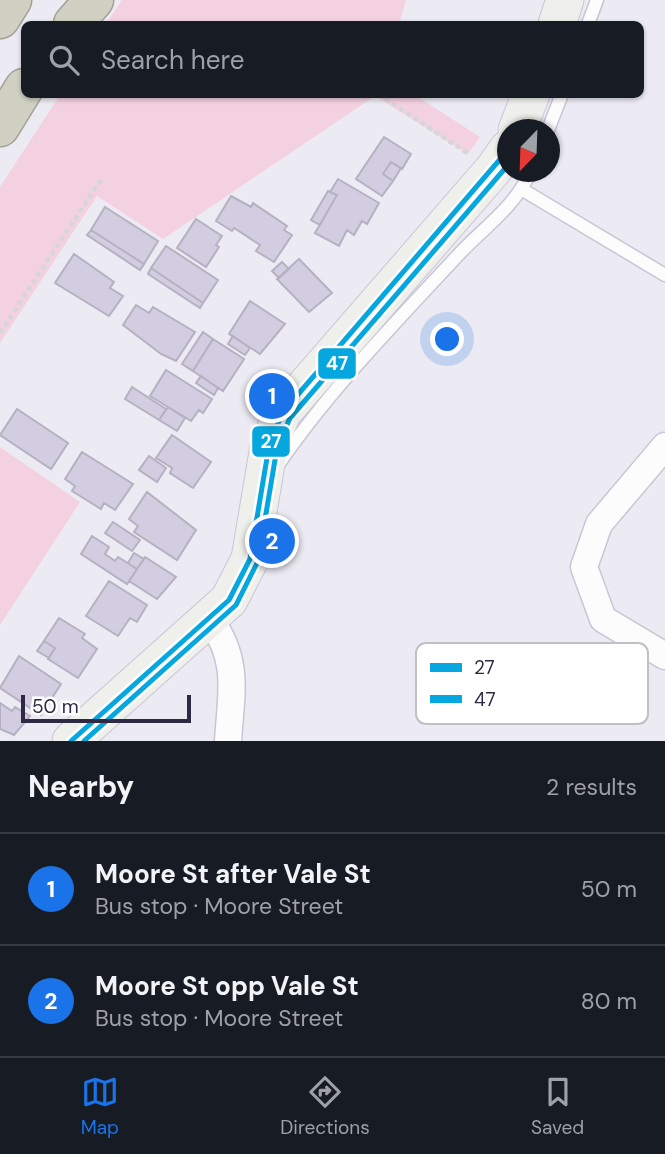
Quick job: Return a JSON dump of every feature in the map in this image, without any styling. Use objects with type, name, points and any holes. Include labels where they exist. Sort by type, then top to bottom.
[{"type":"highway","points":[[0,19],[12,0]]},
{"type":"highway","points":[[67,21],[81,0]]},
{"type":"highway","points":[[76,21],[94,0]]},
{"type":"highway","points":[[0,127],[21,93]]},
{"type":"main road","points":[[558,21],[565,0]]},
{"type":"main road","points":[[521,119],[529,98]]},
{"type":"main road","points":[[71,741],[210,620],[229,600],[250,559],[275,429],[291,399],[497,182]]},
{"type":"street","points":[[643,643],[603,619],[584,567],[599,524],[665,446]]},
{"type":"street","points":[[210,620],[225,639],[233,668],[228,741]]},
{"type":"street","points":[[648,646],[665,656]]},
{"type":"lane","points":[[589,21],[597,0]]},
{"type":"lane","points":[[552,119],[560,98]]},
{"type":"lane","points":[[526,182],[665,275]]},
{"type":"path","points":[[385,98],[497,164]]},
{"type":"path","points":[[0,333],[102,178]]},
{"type":"shaded area","points":[[122,0],[406,0],[400,21],[108,21]]},
{"type":"shaded area","points":[[58,98],[372,98],[163,239],[97,196],[0,343],[0,187]]},
{"type":"shaded area","points":[[378,98],[420,98],[480,137],[468,154]]},
{"type":"shaded area","points":[[0,447],[80,502],[0,625]]},
{"type":"building","points":[[384,137],[411,154],[402,169],[391,162],[383,174],[393,181],[382,196],[356,179]]},
{"type":"building","points":[[391,162],[401,168],[393,181],[383,174]]},
{"type":"building","points":[[338,179],[379,203],[367,224],[362,221],[354,235],[347,230],[339,246],[315,233],[337,195],[330,192]]},
{"type":"building","points":[[328,191],[337,195],[320,225],[311,220]]},
{"type":"building","points":[[231,196],[251,207],[253,203],[287,226],[284,230],[292,235],[274,262],[256,251],[260,245],[234,228],[232,231],[216,221]]},
{"type":"building","points":[[105,207],[158,241],[144,264],[91,230]]},
{"type":"building","points":[[196,219],[222,236],[216,245],[219,247],[206,267],[177,248]]},
{"type":"building","points":[[91,230],[144,264],[140,270],[87,235]]},
{"type":"building","points":[[166,246],[218,280],[203,303],[151,268]]},
{"type":"building","points":[[74,254],[114,282],[110,288],[123,296],[109,316],[55,283]]},
{"type":"building","points":[[299,259],[332,293],[309,312],[277,279]]},
{"type":"building","points":[[282,262],[289,269],[279,278],[272,271]]},
{"type":"building","points":[[151,268],[203,303],[200,308],[148,274]]},
{"type":"building","points":[[250,301],[285,324],[260,354],[229,334]]},
{"type":"building","points":[[136,305],[149,313],[153,307],[195,332],[176,361],[161,354],[123,325]]},
{"type":"building","points":[[203,332],[213,339],[193,371],[182,364]]},
{"type":"building","points":[[233,336],[250,348],[245,355],[228,344]]},
{"type":"building","points":[[213,339],[244,359],[223,391],[193,371]]},
{"type":"building","points":[[166,370],[212,399],[203,413],[199,410],[191,421],[150,396]]},
{"type":"building","points":[[201,376],[218,388],[214,395],[196,383]]},
{"type":"building","points":[[132,387],[166,409],[159,420],[125,399]]},
{"type":"building","points":[[168,407],[185,418],[177,431],[159,420]]},
{"type":"building","points":[[17,409],[68,443],[51,469],[0,435]]},
{"type":"building","points":[[172,435],[211,462],[193,488],[170,473],[172,468],[156,458]]},
{"type":"building","points":[[82,452],[133,484],[115,510],[104,503],[101,509],[72,491],[75,486],[65,479]]},
{"type":"building","points":[[149,456],[166,468],[157,482],[139,470]]},
{"type":"building","points":[[147,492],[196,530],[177,560],[134,532],[138,526],[129,519]]},
{"type":"building","points":[[113,522],[140,540],[132,551],[105,533]]},
{"type":"building","points":[[92,536],[109,547],[105,554],[115,561],[118,557],[137,569],[127,584],[81,554]]},
{"type":"building","points":[[134,553],[144,559],[137,569],[128,563]]},
{"type":"building","points":[[145,557],[176,577],[157,599],[129,581]]},
{"type":"building","points":[[109,581],[147,605],[137,622],[130,618],[118,636],[86,616]]},
{"type":"building","points":[[59,618],[85,634],[82,638],[97,649],[78,678],[48,659],[55,648],[44,641]]},
{"type":"building","points":[[44,641],[55,648],[49,658],[37,651]]},
{"type":"building","points":[[19,656],[61,684],[41,715],[0,688]]},
{"type":"building","points":[[0,703],[12,711],[15,707],[30,716],[14,735],[0,729]]},
{"type":"transit line","name":"27","points":[[71,741],[229,600],[250,559],[269,446],[282,413],[497,163]]},
{"type":"transit line","name":"47","points":[[84,741],[236,605],[258,561],[277,448],[290,418],[497,178]]},
{"type":"place","name":"Moore St after Vale St","points":[[272,396]]},
{"type":"place","name":"Moore St opp Vale St","points":[[272,541]]}]
